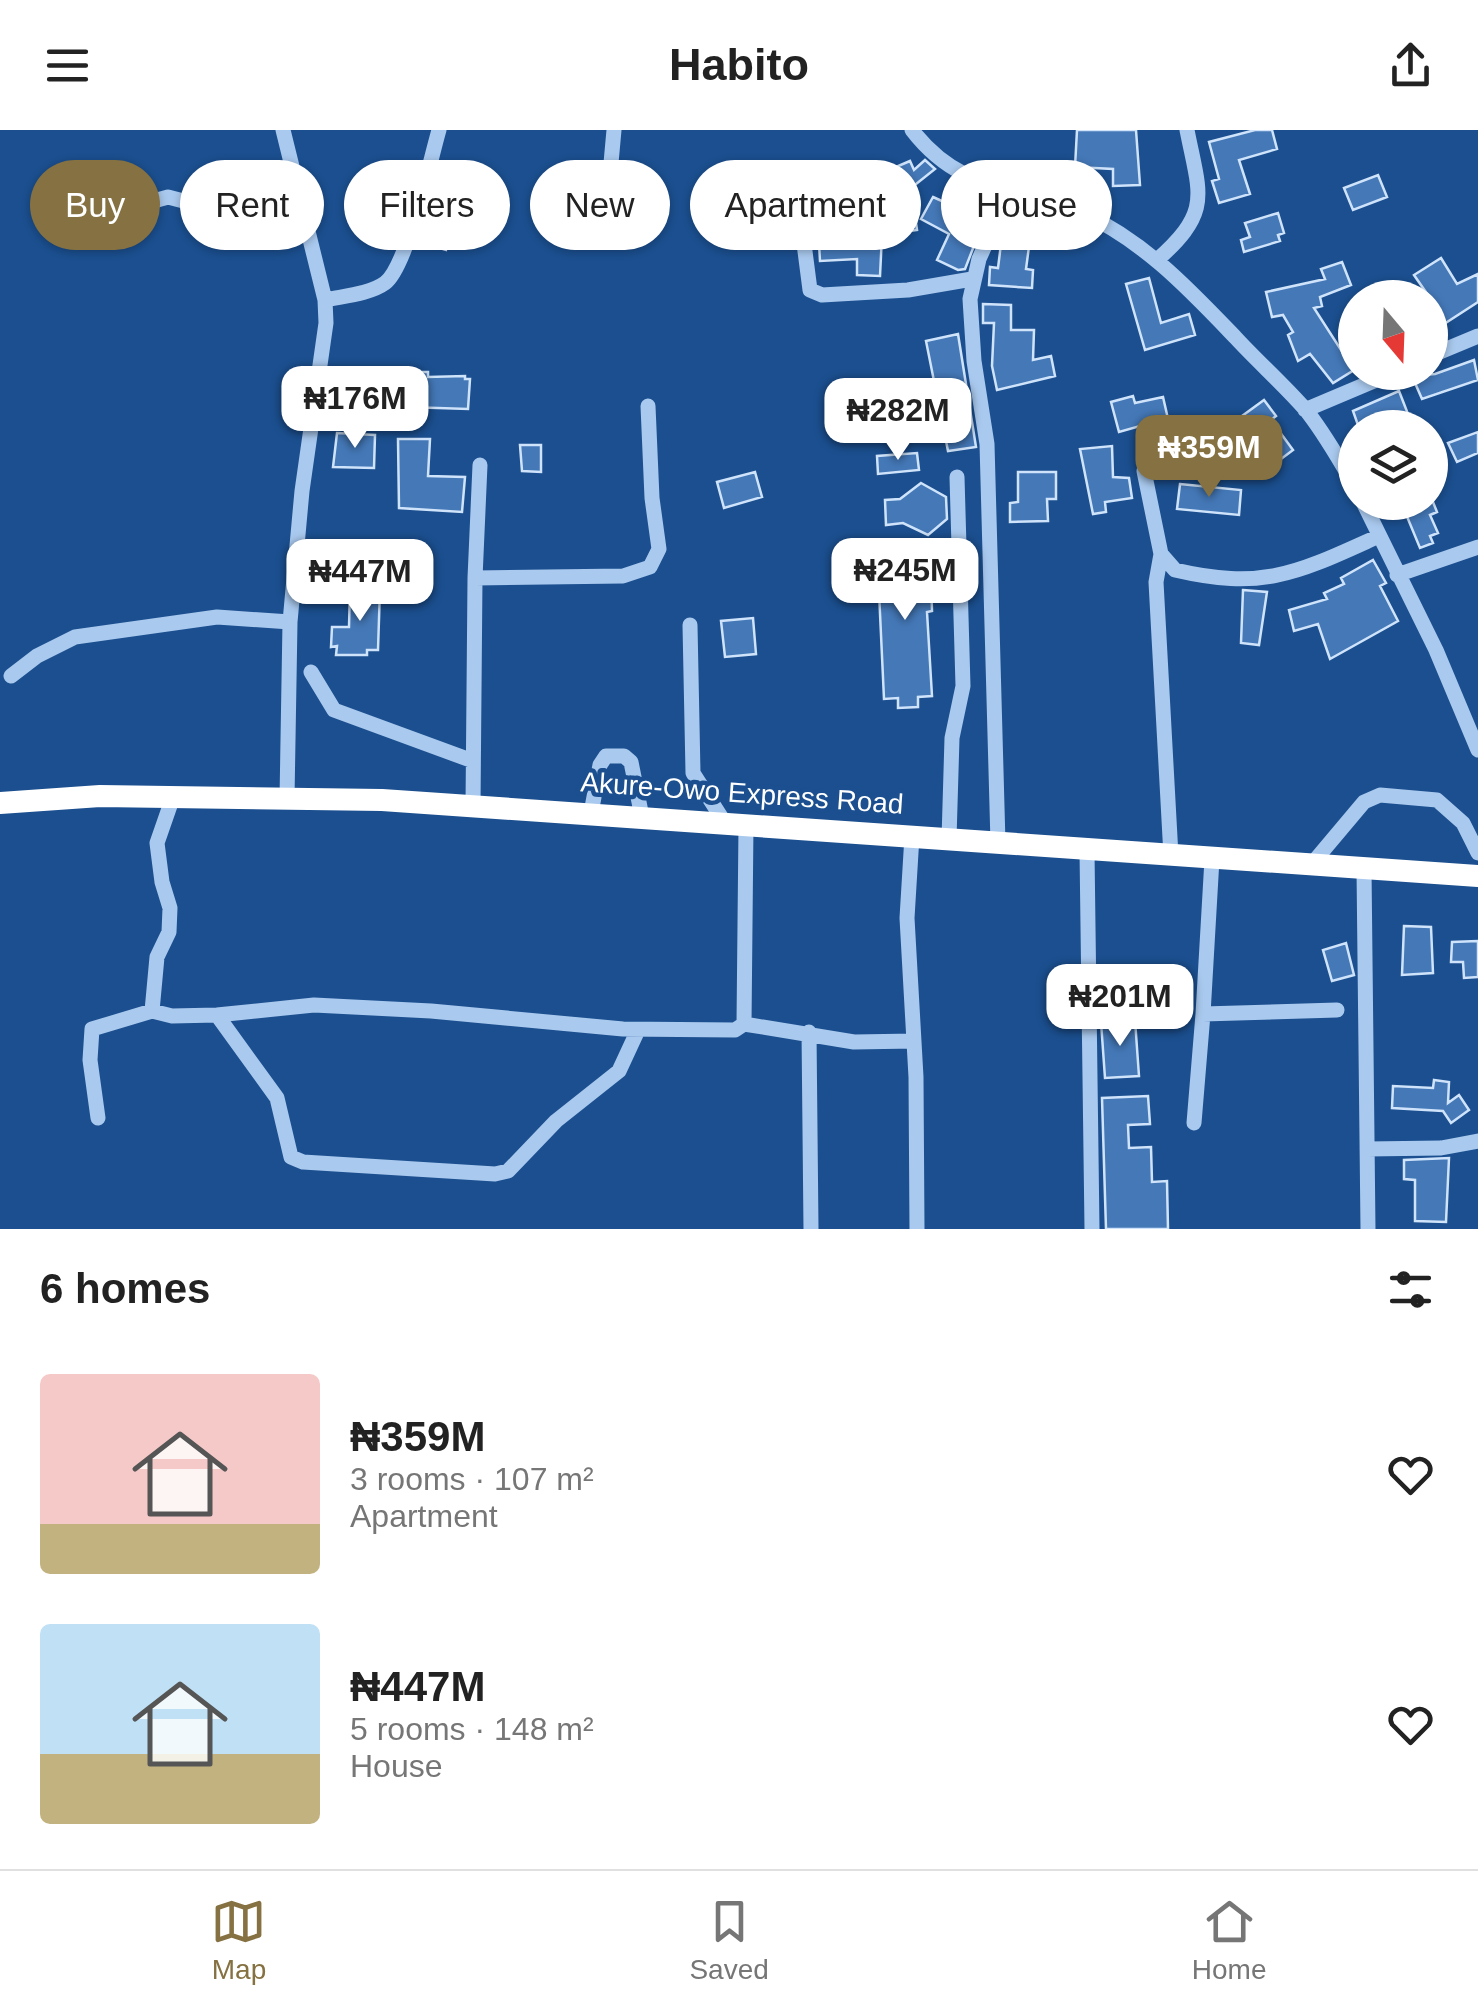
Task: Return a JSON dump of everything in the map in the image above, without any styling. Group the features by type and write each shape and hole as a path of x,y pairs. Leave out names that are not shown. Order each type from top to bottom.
{"highway":[{"name":"Akure-Owo Express Road","path":"0,803 100,796 473,806 1478,876"}],"street":[{"path":"283,130 291,160"},
{"path":"325,300 380,287 392,278 402,257 439,130"},
{"path":"611,160 614,130"},
{"path":"912,130 942,160"},
{"path":"1157,260 1194,220 1199,194 1188,130"},
{"path":"1112,232 1157,260 1305,410 1338,460"},
{"path":"288,799 290,622 302,492 326,323 313,250"},
{"path":"803,250 810,290 822,295 890,292 972,279"},
{"path":"984,250 972,279 974,361 987,444 998,843"},
{"path":"1448,348 1478,336"},
{"path":"1305,410 1352,390"},
{"path":"474,578 623,576 650,567 659,549 652,498 648,406"},
{"path":"473,806 474,578 480,464"},
{"path":"1144,471 1161,554 1168,565 1186,572 1268,579 1301,570 1379,536"},
{"path":"949,839 952,738 963,686 957,477"},
{"path":"1371,520 1436,650 1478,750"},
{"path":"1397,575 1478,547"},
{"path":"1161,554 1156,582 1171,856"},
{"path":"11,676 36,656 74,637 217,617 290,622"},
{"path":"690,626 693,773 735,824 744,1024"},
{"path":"311,672 334,710 473,761"},
{"path":"592,813 600,765 606,756 624,756 631,762 642,817"},
{"path":"1311,865 1364,802 1380,795 1437,800 1462,823 1478,853"},
{"path":"152,1011 157,958 170,932 170,908 157,843 174,797"},
{"path":"912,836 907,918 914,1041 917,1229"},
{"path":"1087,851 1092,1229"},
{"path":"1194,1123 1212,859"},
{"path":"1364,868 1368,1229"},
{"path":"98,1118 90,1060 92,1030 152,1011 172,1016 314,1006 431,1010 638,1030 735,1030 744,1024 854,1042 914,1041"},
{"path":"1203,1014 1337,1010"},
{"path":"217,1015 277,1098 291,1157 302,1162 495,1174 508,1171 556,1122 619,1072 638,1030"},
{"path":"809,1032 811,1229"},
{"path":"1367,1149 1441,1148 1478,1141"}],"building":[{"path":"1077,130 1136,130 1140,185 1113,186 1112,160 1075,160"},
{"path":"1255,130 1272,130 1277,149 1239,160 1250,194 1219,203 1212,181 1219,179 1209,142"},
{"path":"925,160 935,169 921,180 921,164"},
{"path":"1378,175 1387,197 1353,210 1344,188"},
{"path":"933,197 941,201 941,230 921,219"},
{"path":"1278,213 1284,233 1278,235 1280,241 1244,252 1241,240 1250,237 1245,223"},
{"path":"819,250 881,250 880,276 857,275 857,259 820,261"},
{"path":"942,250 972,250 965,269 958,270 937,260"},
{"path":"1000,250 1029,250 1026,269 1033,270 1032,288 989,285 990,267 998,268"},
{"path":"1441,258 1457,284 1478,274 1478,302 1448,321 1448,280 1417,280 1414,275"},
{"path":"1342,262 1349,280 1338,280 1338,290 1320,297 1322,306 1314,308 1338,345 1338,380 1333,383 1310,354 1298,361 1288,335 1293,332 1283,315 1272,317 1266,292 1325,279 1321,269"},
{"path":"1149,278 1161,323 1189,314 1195,335 1145,350 1126,284"},
{"path":"983,304 1011,305 1011,330 1034,330 1033,360 1051,356 1055,376 997,390 992,366 994,323 983,323"},
{"path":"958,334 976,447 948,451 926,341"},
{"path":"1474,360 1478,380 1422,399 1418,390 1448,390 1448,369"},
{"path":"407,372 470,379 468,409 407,407"},
{"path":"1399,391 1406,410 1355,410"},
{"path":"1133,396 1135,403 1163,397 1174,445 1209,440 1264,400 1276,416 1271,420 1293,450 1265,471 1243,441 1218,459 1164,466 1161,442 1151,444 1147,424 1119,432 1111,402"},
{"path":"1478,432 1478,453 1457,462 1448,443"},
{"path":"337,433 375,435 374,468 333,467"},
{"path":"398,439 430,439 428,476 465,477 462,512 399,508"},
{"path":"520,445 541,445 541,472 522,471"},
{"path":"1112,446 1113,477 1129,478 1132,498 1105,502 1106,512 1093,514 1080,449"},
{"path":"917,453 919,470 878,474 877,456"},
{"path":"755,472 762,497 724,508 717,482"},
{"path":"1018,472 1056,472 1056,499 1047,499 1048,521 1010,522 1010,503 1018,502"},
{"path":"921,483 946,497 947,519 928,535 903,523 886,525 885,500 900,499"},
{"path":"1180,484 1241,490 1239,515 1177,509"},
{"path":"1408,520 1432,520 1438,533 1430,536 1433,543 1420,548"},
{"path":"930,547 932,611 927,612 932,696 918,697 918,707 898,708 898,698 884,699 877,549"},
{"path":"1373,560 1386,583 1380,586 1398,621 1330,659 1318,624 1294,631 1289,610 1327,599 1324,593 1344,584 1341,578"},
{"path":"350,588 380,588 378,650 367,650 367,655 336,655 337,646 331,647 332,627 349,627"},
{"path":"1243,590 1267,592 1259,645 1241,643"},
{"path":"753,618 756,654 725,657 721,621"},
{"path":"1404,926 1431,927 1433,973 1402,975"},
{"path":"1478,941 1478,977 1464,978 1463,962 1451,962 1452,942"},
{"path":"1346,943 1354,975 1332,981 1323,950"},
{"path":"1135,1020 1139,1076 1105,1078 1101,1022"},
{"path":"1434,1080 1449,1082 1448,1103 1459,1095 1469,1110 1451,1123 1443,1111 1392,1108 1393,1086 1433,1088"},
{"path":"1148,1096 1150,1124 1128,1125 1129,1148 1151,1147 1152,1182 1167,1181 1168,1229 1106,1229 1102,1098"},
{"path":"1449,1158 1446,1222 1415,1221 1415,1180 1404,1179 1404,1160"}]}
